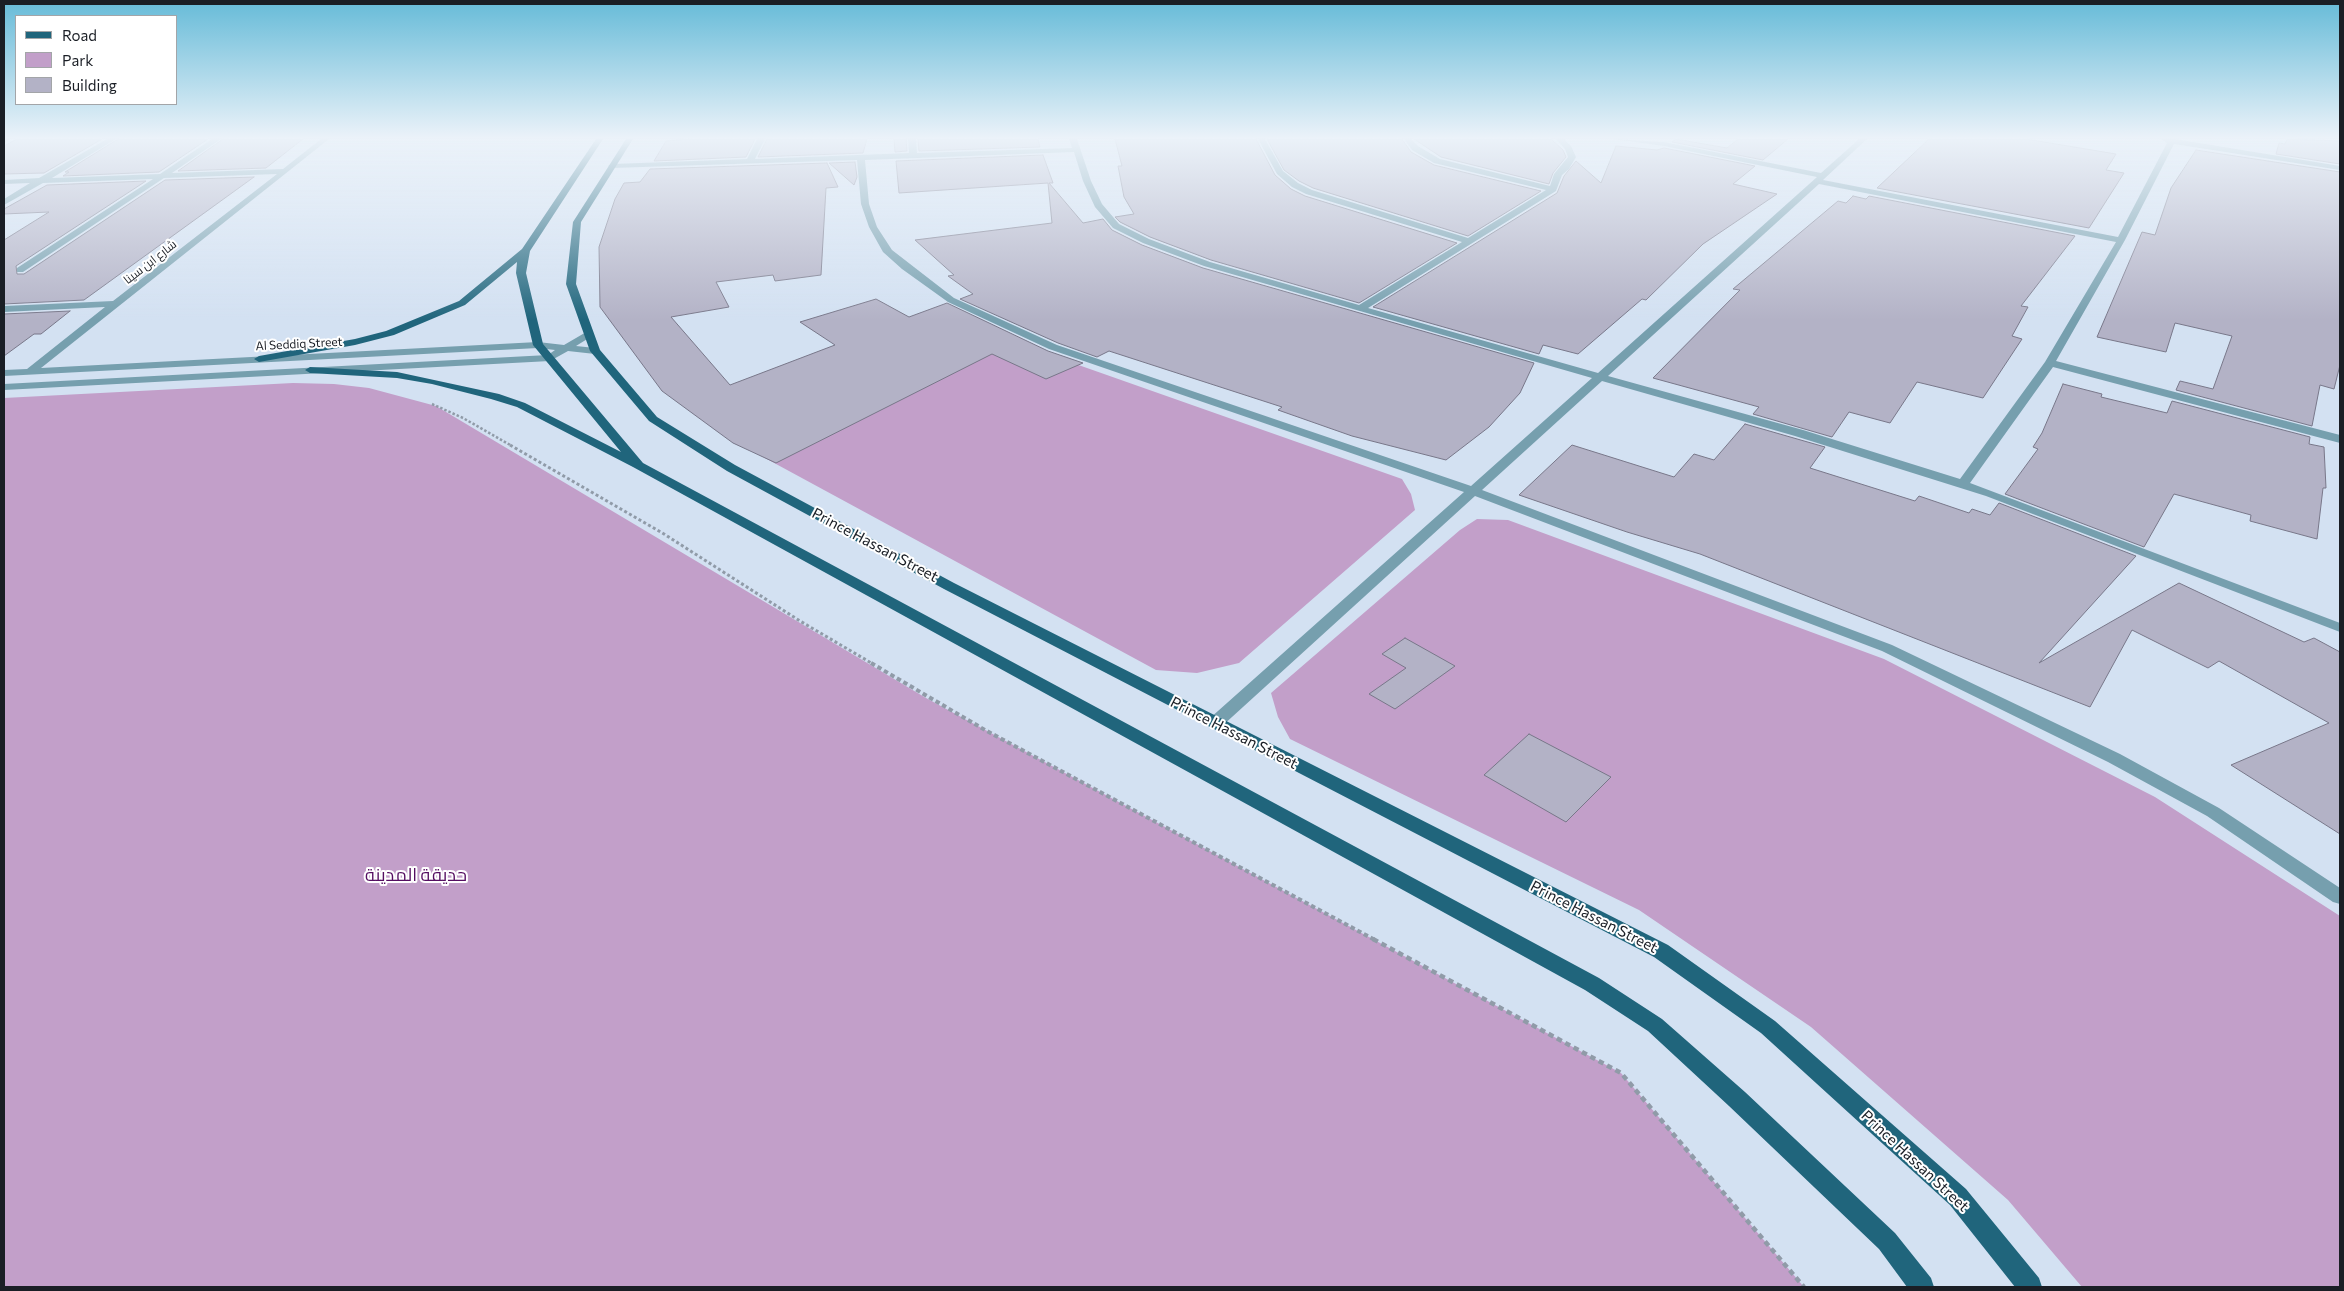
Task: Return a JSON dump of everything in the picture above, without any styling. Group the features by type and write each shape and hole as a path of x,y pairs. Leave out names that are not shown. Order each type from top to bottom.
{"main road":[{"path":"561,199 522,259 521,273 538,345 639,466"},
{"name":"Prince Hassan Street","path":"591,199 577,222 571,284 595,351 653,419 731,468 949,586 1661,951 1768,1027 1958,1197 2030,1287"},
{"path":"260,360 355,342 390,333 435,316 462,303 526,252"},
{"path":"310,370 397,375 495,396 521,405 639,466 1592,984 1655,1025 1737,1098 1887,1241 1922,1287"}],"street":[{"path":"20,270 128,199"},
{"name":"شارع ابن سينا","path":"8,386 30,371 250,199"},
{"path":"865,199 873,227 888,252 905,267 951,300 1053,347 1473,491 1887,648 2122,762 2213,812 2340,896"},
{"path":"1096,199 1098,205 1116,226 1146,241 1207,264 1799,433 1963,484 2340,628"},
{"path":"1332,199 1469,242"},
{"path":"1360,309 1537,199"},
{"path":"1215,723 1798,199"},
{"path":"1920,199 2121,240"},
{"path":"1963,484 2050,363 2121,240 2140,199"},
{"path":"4,309 116,304"},
{"path":"550,358 588,334"},
{"name":"Al Seddiq Street","path":"4,373 538,345 595,351"},
{"name":"Al Seddiq Street","path":"8,386 550,358"},
{"path":"2050,363 2340,439"}],"path":[{"path":"429,403 463,418 664,534 800,621 985,730 1621,1073 1804,1287"}],"green space":[{"path":"982,331 1402,479 1411,494 1415,510 1239,663 1197,673 1156,670 741,445"},
{"name":"حديقة المدينة","path":"293,383 334,384 369,388 436,406 926,698 1621,1073 1804,1287 4,1287 4,398"},
{"path":"1477,519 1508,520 1884,659 2155,797 2340,916 2340,1287 2082,1287 2008,1200 1811,1027 1639,910 1290,739 1278,717 1271,693 1460,530"}],"building":[{"path":"21,199 118,199 16,266 17,274 24,274 136,199 223,199 84,300 4,304 4,240 49,212 4,214 4,209"},
{"path":"615,199 825,199 821,275 775,281 773,275 716,282 729,307 671,317 730,385 835,345 800,322 876,299 909,317 947,303 1048,351 1083,363 1046,379 992,354 776,463 733,443 662,391 600,307 599,247"},
{"path":"1050,199 1063,199 1083,223 1103,219 1112,230 1142,245 1203,268 1534,363 1520,393 1489,427 1446,460 1352,436 1278,410 1282,407 1109,351 1097,357 1058,343 960,299 973,294 948,276 954,275 915,240 1052,223"},
{"path":"1125,199 1315,199 1457,243 1359,303 1211,260 1150,237 1120,222 1115,217 1134,214"},
{"path":"1349,199 1528,199 1468,236"},
{"path":"1547,199 1769,199 1703,244 1646,300 1642,299 1578,354 1543,345 1539,354 1373,307"},
{"path":"1850,199 1886,199 2075,236 2021,306 2028,307 2012,336 2022,339 1983,398 1917,382 1890,423 1849,412 1832,437 1753,414 1759,407 1653,378 1740,290 1733,289 1838,201 1846,203"},
{"path":"1937,199 2107,199 2089,228"},
{"path":"2167,199 2340,199 2340,365 2334,389 2320,385 2312,426 2176,390 2180,381 2213,389 2232,336 2175,323 2166,352 2097,337 2142,232 2155,235"},
{"path":"70,311 41,334 34,334 4,356 4,314"},
{"path":"2063,384 2102,394 2101,397 2167,413 2172,401 2310,437 2309,444 2324,447 2326,488 2323,488 2317,539 2250,521 2251,515 2174,494 2144,547 2005,494 2038,449 2033,447 2042,433"},
{"path":"1745,424 1825,447 1810,468 1915,501 1919,496 1969,513 1972,509 1990,515 1999,503 2136,556 2039,663 2179,583 2304,642 2314,638 2340,652 2340,834 2231,765 2329,723 2219,661 2208,668 2132,630 2090,707 1700,554 1627,532 1519,495 1572,445 1674,477 1694,454 1714,460"},
{"path":"1405,638 1455,666 1395,709 1369,694 1406,668 1382,654"},
{"path":"1529,734 1611,777 1566,822 1484,775"}]}
